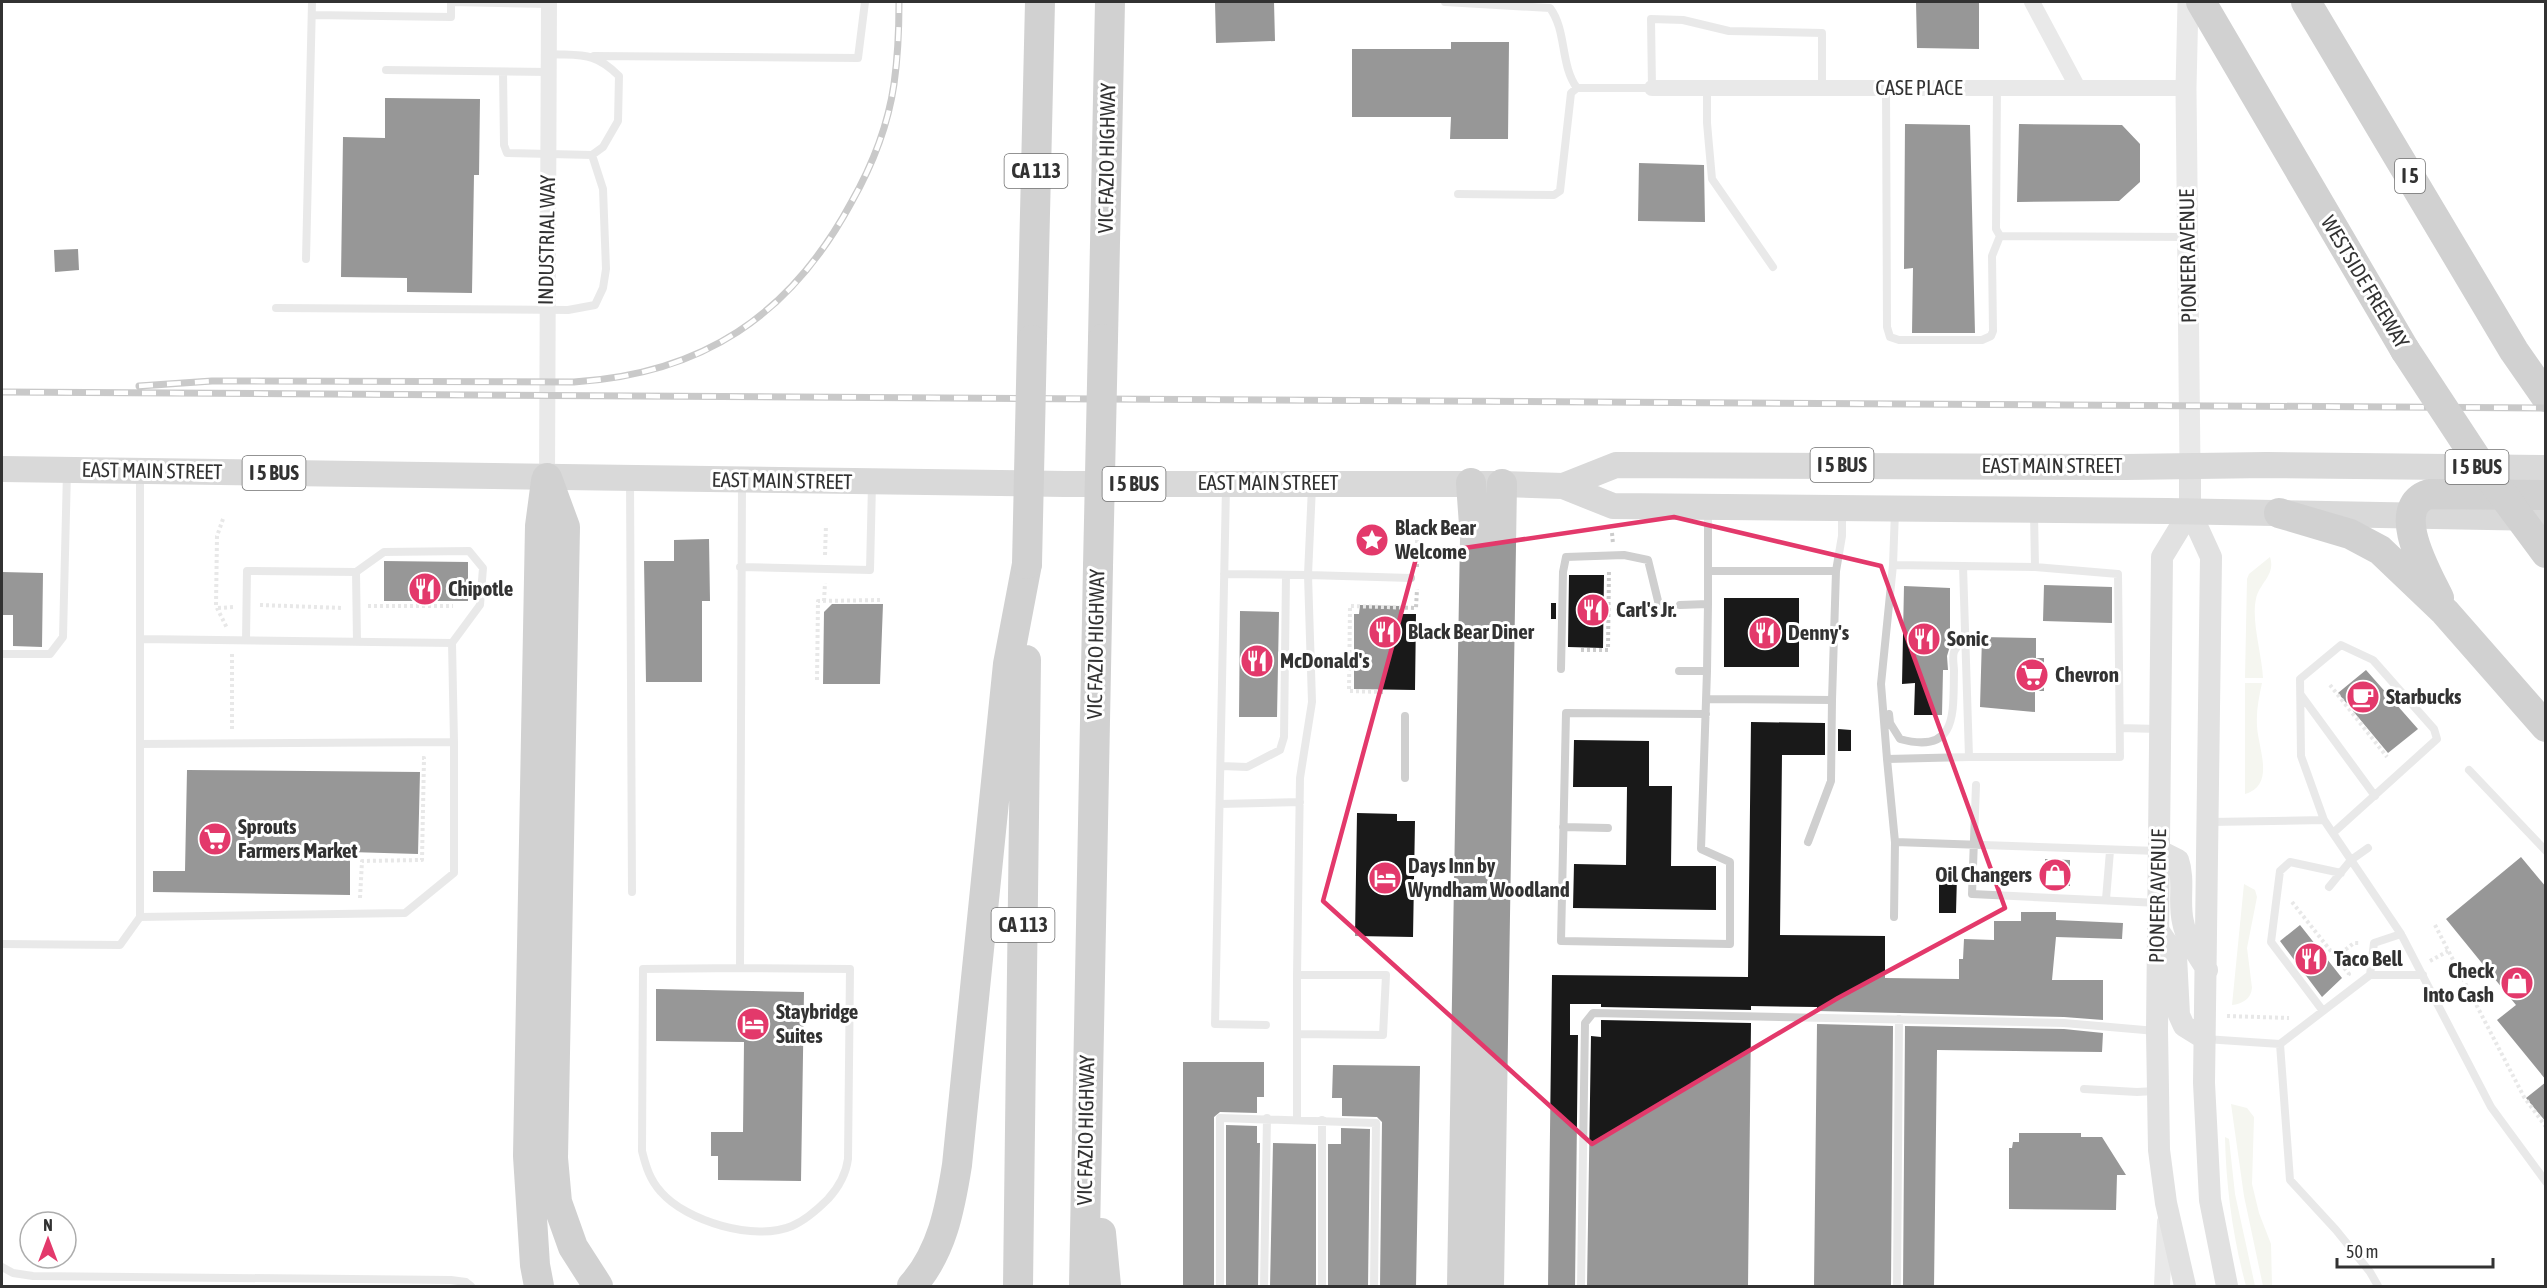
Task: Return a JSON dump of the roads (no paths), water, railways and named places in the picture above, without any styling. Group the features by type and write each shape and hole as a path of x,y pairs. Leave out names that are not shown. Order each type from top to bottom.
{"highway":[{"name":"CA 113","path":"1018,1287 1027,564 1040,2"},
{"name":"VIC FAZIO HIGHWAY","path":"1084,1287 1110,2"},
{"name":"WESTSIDE FREEWAY","path":"2201,2 2405,350 2480,464 2546,553"},
{"name":"I 5","path":"2306,2 2514,351 2546,397"},
{"path":"539,1287 535,1265 528,1156 540,526 547,478"},
{"path":"547,478 565,527 553,1158 557,1202 573,1247 598,1287"},
{"path":"1462,1287 1475,539 1471,483"},
{"path":"1489,1287 1502,484"},
{"path":"2445,612 2414,539 2410,516 2415,502 2421,496 2430,494 2546,495"},
{"path":"2279,513 2366,540 2380,550 2445,612 2546,727"},
{"path":"912,1287 924,1273 938,1246 949,1212 955,1176 1008,664 1027,564"},
{"path":"1086,1100 1106,1287"}],"main road":[{"name":"EAST MAIN STREET","path":"1563,486 1616,465 2546,468"},
{"path":"1708,506 1732,481 1785,481 1835,465"},
{"name":"PIONEER AVENUE","path":"2190,466 2190,511 2211,557 2205,1039 2206,1144 2210,1200 2227,1287"},
{"name":"EAST MAIN STREET","path":"2,469 872,482 1471,483 1563,486 1613,506 2190,511 2546,518"},
{"name":"PIONEER AVENUE","path":"2185,1287 2166,1203 2159,1150 2157,1031 2162,557 2190,511"},
{"path":"2160,851 2178,860 2181,870 2183,922 2191,944 2207,970"},
{"path":"2158,930 2176,956 2180,1015 2184,1026 2205,1039"}],"street":[{"path":"2032,2 2078,88"},
{"name":"PIONEER AVENUE","path":"2188,2 2186,88 2190,466"},
{"name":"INDUSTRIAL WAY","path":"547,478 549,3"},
{"name":"CASE PLACE","path":"1652,88 2186,88"},
{"path":"2162,1287 2166,1203"}],"lane":[{"path":"306,259 312,2"},
{"path":"312,15 451,17 451,2 549,3"},
{"path":"549,54 858,58 865,2"},
{"path":"1445,3 1550,8 1557,17 1570,78 1577,88"},
{"path":"1458,194 1554,195 1560,191 1571,93 1577,88 1652,88 1651,20 1683,20 1729,31 1822,33 1822,88"},
{"path":"503,72 504,145 507,153 592,155 603,147 618,120 619,76 605,62 587,56"},
{"path":"386,70 548,72"},
{"path":"1707,88 1707,123 1712,179 1773,267"},
{"path":"1886,88 1887,327 1890,337 1899,340 1982,340 1991,336 1993,331 1992,256 2000,236"},
{"path":"1997,88 1996,230 2000,236"},
{"path":"276,308 567,310 595,305 603,288 606,269 603,189 592,155"},
{"path":"2000,236 2188,237"},
{"path":"2,654 50,654 63,637 67,470"},
{"path":"2,944 120,945 140,918 140,471"},
{"path":"630,479 632,892"},
{"path":"740,968 742,480"},
{"path":"740,567 870,570 872,482"},
{"path":"1297,1119 1300,778 1312,702 1308,575 1312,483"},
{"path":"1226,484 1215,1024 1266,1025"},
{"path":"1706,714 1566,713 1561,941 1730,944 1730,862 1701,849 1707,699 1708,506"},
{"path":"1808,842 1831,781 1836,571 1842,536 1842,507"},
{"path":"1894,917 1895,842 1881,684 1893,565 1895,508"},
{"path":"2034,510 2035,567"},
{"path":"140,918 405,913 454,873 452,643 480,605 483,568 469,551 384,552 356,572 247,571 246,640"},
{"path":"1561,669 1566,557 1624,555 1648,560 1659,605"},
{"path":"1887,759 2120,758 2118,574 2035,567 1893,565"},
{"path":"1963,566 1969,757"},
{"path":"1708,571 1836,571"},
{"path":"356,572 357,642"},
{"path":"1224,574 1414,576"},
{"path":"1221,766 1247,767 1280,750 1284,737 1286,575"},
{"path":"1680,605 1708,604"},
{"path":"1885,651 1890,723 1900,739 1914,743 1931,743 1942,738 1953,720 1954,652 1965,637"},
{"path":"140,639 452,643"},
{"path":"2333,834 2431,747 2437,739 2434,729 2373,660 2340,645 2300,679 2301,756 2324,820 2333,834 2401,934 2491,1107 2546,1182"},
{"path":"1678,671 1707,671"},
{"path":"2300,695 2375,796"},
{"path":"1707,699 1832,700"},
{"path":"1405,716 1405,778"},
{"path":"2120,728 2161,729"},
{"path":"140,744 454,742"},
{"path":"2469,770 2546,851"},
{"path":"1976,785 1972,894 2159,903"},
{"path":"1220,804 1300,802"},
{"path":"2208,822 2324,820"},
{"path":"1563,827 1608,828"},
{"path":"1895,842 2160,851"},
{"path":"2329,887 2351,860 2368,848"},
{"path":"2106,899 2110,851"},
{"path":"2323,1011 2271,942 2280,871 2290,862 2340,873"},
{"path":"2370,975 2374,943 2401,934"},
{"path":"740,968 850,969 846,1172 833,1192 815,1212 791,1227 756,1232 695,1218 676,1206 661,1192 646,1170 642,1151 644,969 740,968"},
{"path":"1297,975 1386,975 1383,1035 1297,1034"},
{"path":"2205,1039 2280,1044 2370,975 2423,975"},
{"path":"1581,1287 1586,1023 1593,1013 2064,1023 2157,1031"},
{"path":"1897,1287 1899,1019"},
{"path":"2280,1044 2290,1180 2336,1230 2370,1272 2378,1287"},
{"path":"2084,1089 2157,1091"},
{"path":"1220,1287 1220,1118 1376,1123 1374,1287"},
{"path":"1264,1287 1267,1118"},
{"path":"1322,1120 1322,1287"},
{"path":"2,1267 13,1273 33,1276 451,1280 466,1282 471,1287"}],"railway":[{"path":"139,386 212,381 574,382 620,377 663,367 702,352 738,332 770,307 800,278 827,243 851,203 866,175 888,115 894,84 899,2"},
{"path":"2,392 2546,408"}],"place":[{"name":"Black Bear Welcome","path":"1372,540"},
{"name":"Chipotle","path":"425,589"},
{"name":"Carl's Jr.","path":"1593,610"},
{"name":"Black Bear Diner","path":"1385,632"},
{"name":"Denny's","path":"1765,633"},
{"name":"Sonic","path":"1924,639"},
{"name":"McDonald's","path":"1257,661"},
{"name":"Chevron","path":"2032,675"},
{"name":"Starbucks","path":"2363,697"},
{"name":"Sprouts Farmers Market","path":"215,839"},
{"name":"Oil Changers","path":"2055,875"},
{"name":"Days Inn by Wyndham Woodland","path":"1385,878"},
{"name":"Taco Bell","path":"2311,959"},
{"name":"Check Into Cash","path":"2517,983"},
{"name":"Staybridge Suites","path":"753,1024"}]}
